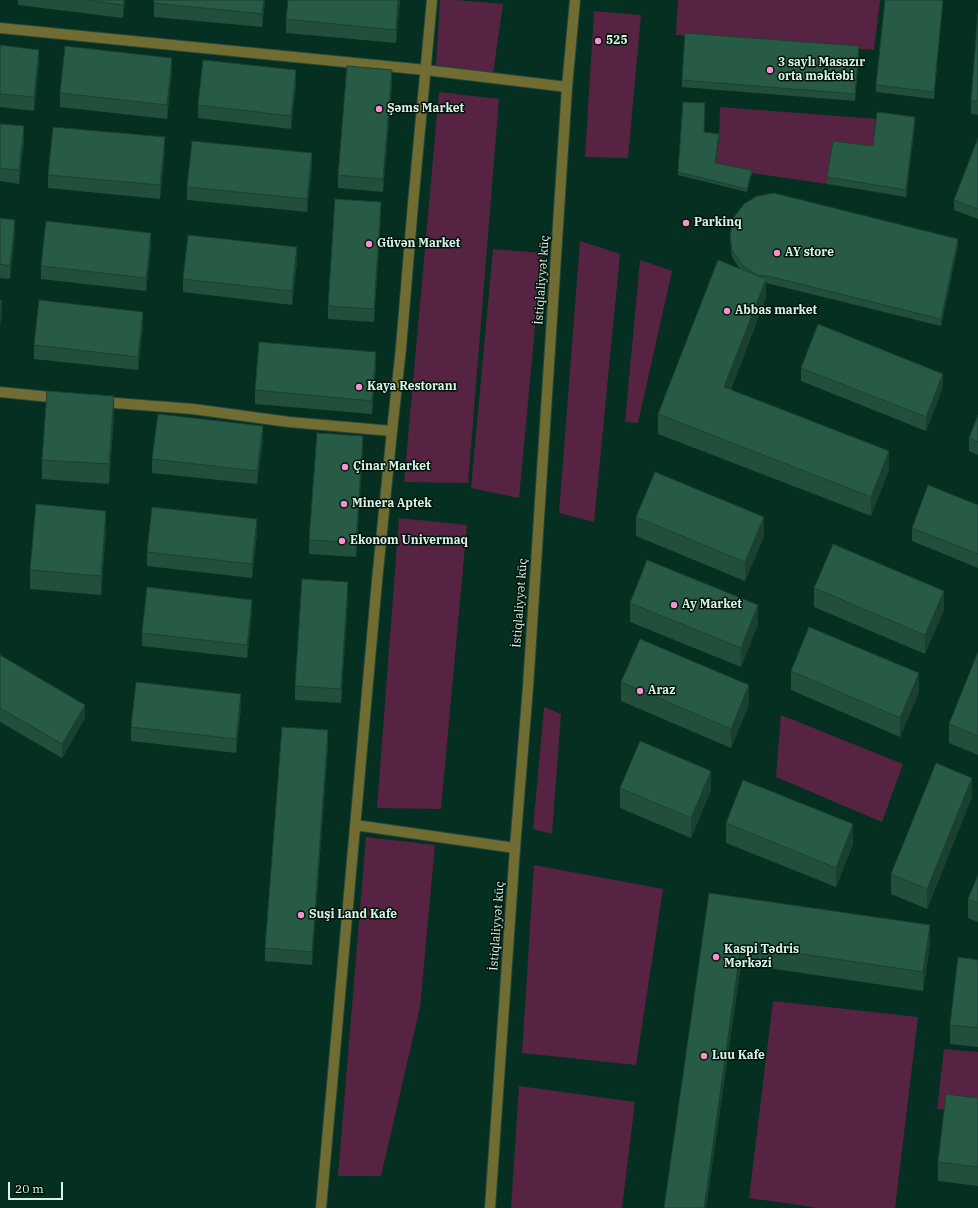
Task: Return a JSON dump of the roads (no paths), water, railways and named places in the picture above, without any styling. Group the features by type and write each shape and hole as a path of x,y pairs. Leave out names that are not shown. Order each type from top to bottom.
{"street":[{"path":"321,1208 432,0"},
{"name":"İstiqlaliyyət küç","path":"490,1208 515,848 528,687 574,0"},
{"path":"0,28 426,70 567,87"},
{"path":"0,392 72,399"},
{"path":"95,401 193,409 289,422 392,431"},
{"path":"355,825 515,848"}],"place":[{"name":"525","path":"598,41"},
{"name":"3 saylı Masazır orta məktəbi","path":"770,70"},
{"name":"Şəms Market","path":"379,109"},
{"name":"Parkinq","path":"686,223"},
{"name":"Güvən Market","path":"369,244"},
{"name":"AY store","path":"777,253"},
{"name":"Abbas market","path":"727,311"},
{"name":"Kaya Restoranı","path":"359,387"},
{"name":"Çinar Market","path":"345,467"},
{"name":"Minera Aptek","path":"344,504"},
{"name":"Ekonom Univermaq","path":"342,541"},
{"name":"Ay Market","path":"674,605"},
{"name":"Araz","path":"640,691"},
{"name":"Suşi Land Kafe","path":"301,915"},
{"name":"Kaspi Tədris Mərkəzi","path":"716,957"},
{"name":"Luu Kafe","path":"704,1056"}]}
